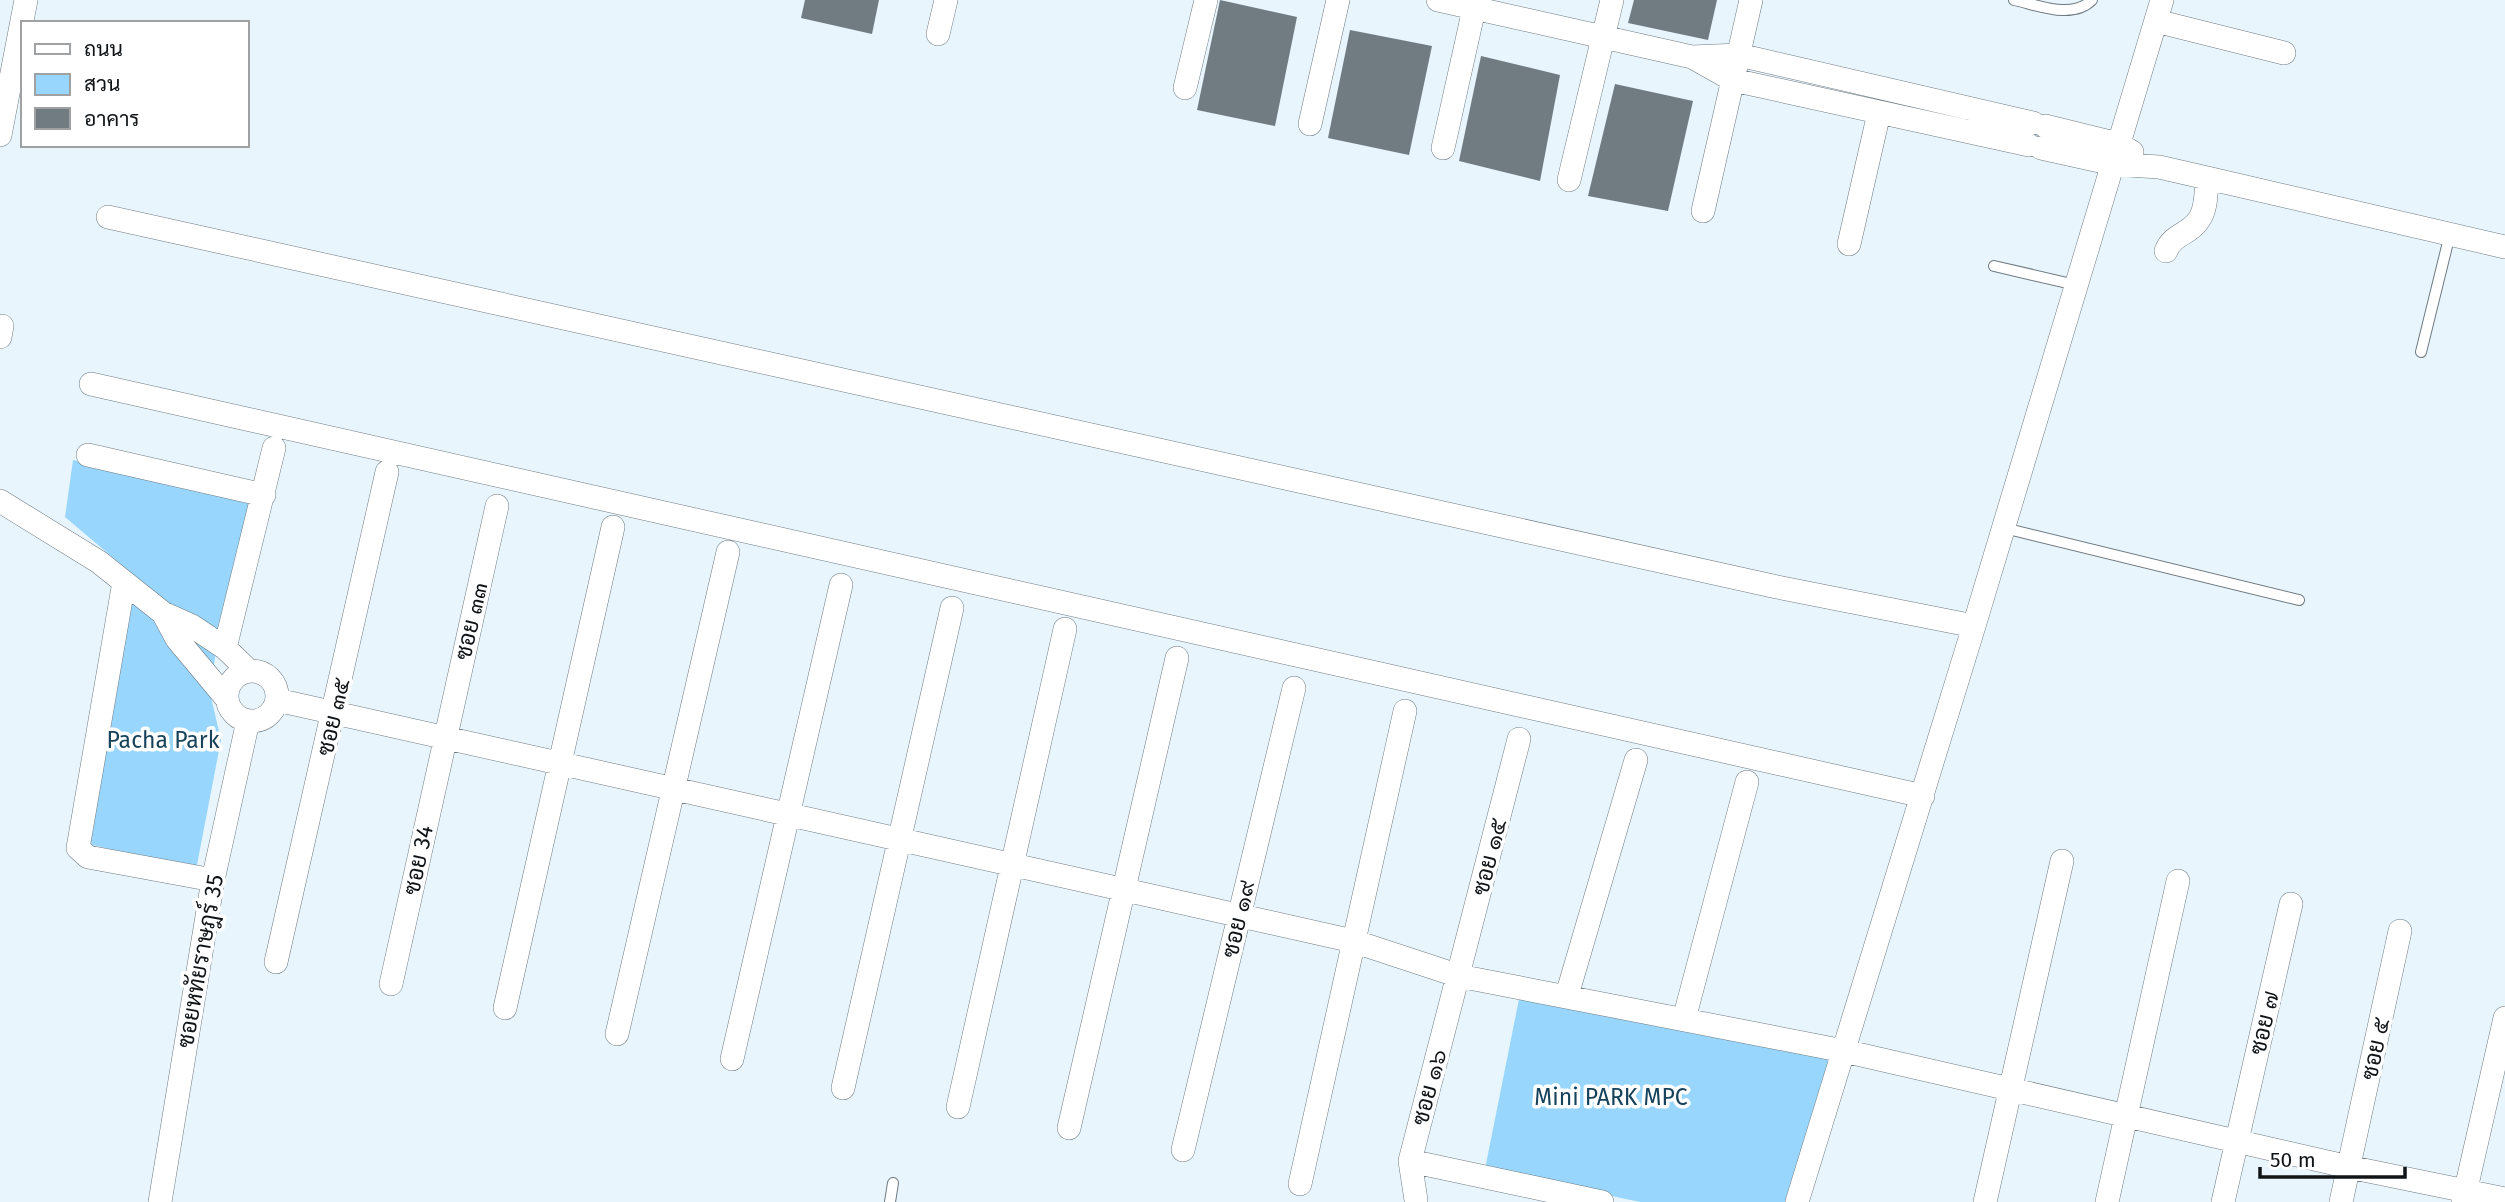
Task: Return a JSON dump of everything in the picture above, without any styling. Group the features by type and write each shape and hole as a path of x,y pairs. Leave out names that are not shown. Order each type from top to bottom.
{"street":[{"path":"0,135 10,30 26,0"},
{"path":"938,34 946,0"},
{"path":"1185,88 1206,0"},
{"path":"1310,124 1338,0"},
{"path":"1438,0 1475,4 1692,57 1739,55 2159,167 2505,247"},
{"path":"1569,180 1612,0"},
{"path":"1703,211 1751,0"},
{"path":"1443,148 1475,4"},
{"path":"1797,1202 1975,626 2159,10 2284,53"},
{"path":"1692,57 1733,80 1879,113 2037,136"},
{"path":"1849,244 1879,113"},
{"path":"2166,251 2175,237 2192,228 2200,220 2207,177"},
{"path":"108,217 1777,587 1975,626"},
{"path":"91,384 1923,796"},
{"path":"225,648 274,449"},
{"path":"88,455 264,495"},
{"name":"ซอย ๓๕","path":"276,962 335,713 387,472"},
{"path":"0,501 57,535 163,612 192,626 225,648 249,671"},
{"name":"ซอย ๓๓","path":"445,736 497,506"},
{"path":"505,1008 613,527"},
{"path":"617,1034 728,552"},
{"path":"124,582 78,848 88,857 214,880"},
{"path":"732,1059 841,585"},
{"path":"843,1088 952,608"},
{"path":"163,612 177,639 228,699 234,713 248,720 263,719 277,700 275,685 271,678 257,671 249,671 230,684 228,699"},
{"path":"958,1107 1065,629"},
{"path":"1069,1128 1177,658"},
{"name":"ซอย ๑๙","path":"1183,1150 1294,688"},
{"path":"277,700 1353,941 1459,976 1844,1051 2349,1167 2465,1197 2505,1199"},
{"path":"1300,1184 1405,711"},
{"name":"ซอยหทัยราษฎร์ 35","path":"160,1202 214,880 248,720"},
{"name":"ซอย 34","path":"391,984 445,736"},
{"name":"ซอย ๑๕","path":"1459,976 1519,739"},
{"path":"1567,995 1636,760"},
{"path":"1684,1019 1747,782"},
{"path":"1984,1202 2062,860"},
{"path":"2107,1202 2178,881"},
{"name":"ซอย ๗","path":"2223,1202 2291,904"},
{"name":"ซอย ๕","path":"2341,1202 2400,931"},
{"name":"ซอย ๑๖","path":"1416,1200 1410,1161 1459,976"},
{"path":"2465,1197 2505,1018"},
{"path":"1410,1161 1602,1202"}],"lane":[{"path":"2014,0 2061,10 2079,10 2092,0"},
{"path":"2421,352 2450,234"},
{"path":"1994,266 2076,285"},
{"path":"2004,528 2299,600"},
{"path":"890,1202 893,1183"}],"green space":[{"name":"Pacha Park","path":"73,460 251,500 220,622 210,693 221,740 196,870 89,844 130,572 65,517"},
{"name":"Mini PARK MPC","path":"1523,979 1838,1051 1796,1202 1640,1202 1485,1169"}],"building":[{"path":"805,0 879,0 872,34 801,18"},
{"path":"1220,0 1297,17 1275,126 1197,110"},
{"path":"1634,0 1717,0 1708,40 1628,23"},
{"path":"1350,30 1432,46 1409,155 1328,138"},
{"path":"1481,56 1560,75 1540,181 1459,161"},
{"path":"1615,84 1693,101 1668,211 1588,196"}]}
